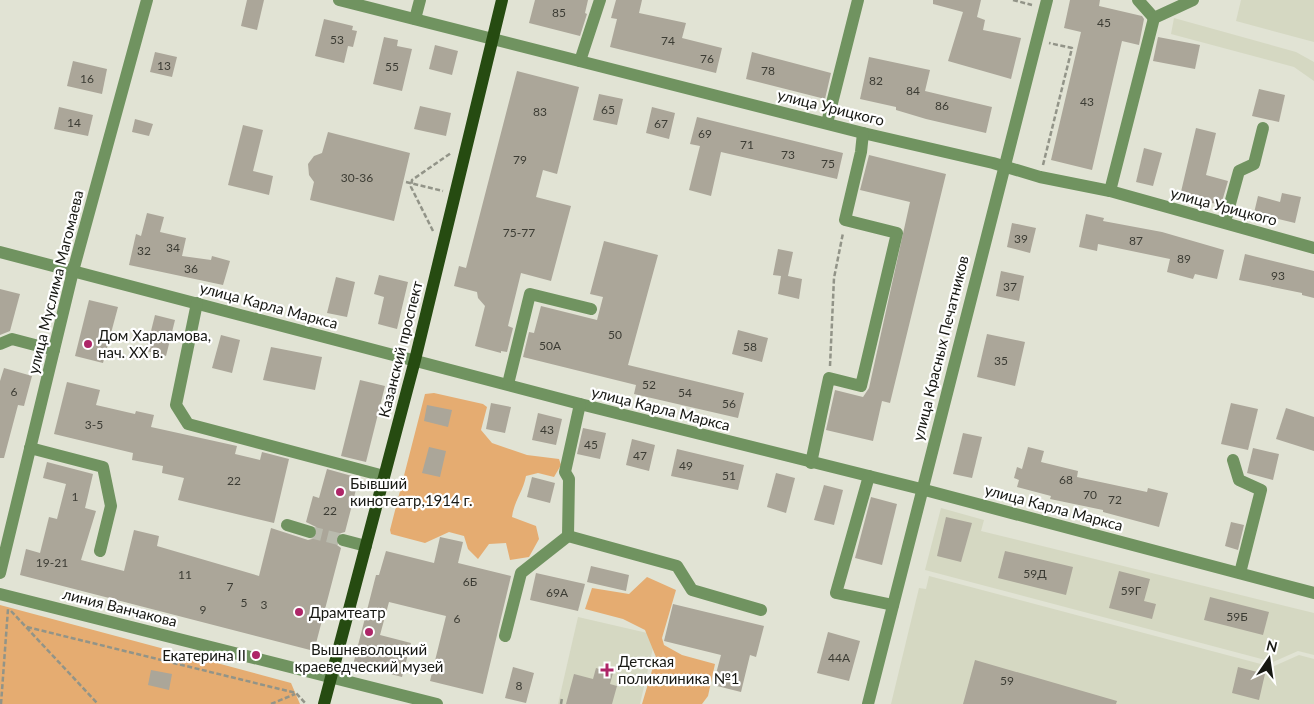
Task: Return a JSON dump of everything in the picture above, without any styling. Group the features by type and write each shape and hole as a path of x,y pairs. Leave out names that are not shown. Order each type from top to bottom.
{"main road":[{"name":"Казанский проспект","path":"324,704 415,360 502,0"}],"street":[{"name":"улица Муслима Магомаева","path":"0,573 73,271 147,0"},
{"name":"улица Урицкого","path":"339,0 1040,177 1110,191 1314,248"},
{"path":"415,20 420,0"},
{"path":"580,61 600,0"},
{"path":"827,123 858,0"},
{"name":"улица Красных Печатников","path":"868,704 921,489 1048,0"},
{"path":"1138,0 1154,18"},
{"path":"1154,18 1193,0"},
{"path":"1110,191 1154,18"},
{"path":"1225,222 1239,171 1254,164 1263,128"},
{"path":"811,463 829,378 862,386 897,233 845,220 861,152 863,133"},
{"name":"улица Карла Маркса","path":"0,252 580,404 921,489 1314,593"},
{"path":"508,384 530,294 591,309"},
{"path":"197,303 176,405 188,424 384,476"},
{"path":"0,344 12,339 54,350"},
{"path":"568,536 569,478 565,472 580,404"},
{"path":"30,448 103,468 111,506 100,551"},
{"path":"1233,460 1240,480 1261,490 1240,573"},
{"path":"869,476 836,593 893,605"},
{"path":"287,525 310,532"},
{"path":"568,536 677,566 692,590 761,610"},
{"path":"505,636 522,573 568,536"},
{"path":"343,540 366,546"},
{"name":"линия Ванчакова","path":"2,598 233,652 437,704"}],"path":[{"path":"1013,0 1032,5"},
{"path":"1038,40 1072,48 1040,177"},
{"path":"433,232 411,187 412,180 457,149"},
{"path":"406,182 445,191"},
{"path":"829,378 834,278 845,220"},
{"path":"2,598 8,607 98,704"},
{"path":"0,704 8,607"},
{"path":"27,627 296,693 306,704"},
{"path":"271,704 296,693"},
{"path":"561,704 562,698"}],"shaded area":[{"path":"1241,0 1314,0 1314,42 1236,21"},
{"path":"1174,18 1296,52 1314,62 1314,81 1294,67 1171,34"},
{"path":"434,393 483,404 487,407 481,430 492,443 527,455 559,459 561,465 554,477 538,473 526,476 515,506 512,517 536,526 539,539 529,557 510,560 506,543 489,544 478,559 468,549 464,536 449,532 425,543 391,534 390,530 425,394"},
{"path":"941,508 984,520 981,531 1314,613 1314,655 1298,651 1273,662 925,570"},
{"path":"929,576 1272,667 1299,655 1314,659 1314,704 891,704 919,588 926,589"},
{"path":"647,577 676,590 662,638 664,645 682,655 715,664 708,696 702,704 642,704 656,657 645,630 623,619 585,609 592,588 629,594"},
{"path":"0,605 291,683 300,704 0,704"},
{"name":"Детская поликлиника №1","path":"578,617 656,635 640,704 558,704"}],"building":[{"path":"247,0 264,0 257,30 241,26"},
{"path":"535,0 588,0 585,13 587,14 580,36 529,23"},
{"path":"616,0 642,0 639,13 686,23 682,38 722,48 716,73 610,47 617,19 611,18"},
{"path":"933,0 981,0 977,17 985,20 983,30 1021,38 1011,79 948,61 963,12 933,4"},
{"path":"1070,0 1100,0 1099,6 1142,16 1144,19 1139,45 1122,41 1092,170 1051,160 1081,32 1064,28"},
{"path":"324,19 353,26 352,30 357,31 353,47 348,46 344,63 315,56"},
{"path":"384,37 398,40 397,46 412,49 402,91 373,84"},
{"path":"1158,37 1200,45 1195,69 1153,61"},
{"path":"435,45 458,51 452,75 429,69"},
{"path":"155,52 177,57 172,77 150,72"},
{"path":"752,52 831,73 825,99 746,79"},
{"path":"869,57 930,70 925,91 992,107 986,133 926,119 896,110 896,107 860,99"},
{"path":"73,61 107,69 102,94 67,86"},
{"path":"517,71 579,87 557,174 543,170 536,197 571,206 551,281 521,273 508,326 513,328 507,352 501,351 501,353 475,346 485,306 478,298 477,292 454,286 459,266 466,268"},
{"path":"1259,89 1285,95 1279,122 1252,116"},
{"path":"599,94 623,99 617,125 593,120"},
{"path":"420,106 451,113 446,136 414,129"},
{"path":"59,107 93,115 88,136 54,129"},
{"path":"652,107 675,113 669,139 646,133"},
{"path":"697,117 843,153 837,179 721,152 711,196 689,190 700,146 690,144"},
{"path":"135,119 153,124 149,136 132,132"},
{"path":"243,125 263,130 253,171 273,176 269,195 228,185"},
{"path":"1196,128 1216,133 1206,175 1228,181 1221,205 1180,196"},
{"path":"328,132 410,153 394,221 310,200 314,182 309,175 308,164 314,156 322,153"},
{"path":"1144,148 1162,153 1153,186 1136,182"},
{"path":"869,155 946,174 890,403 882,401 873,441 826,430 835,390 863,397 869,388 910,202 860,190"},
{"path":"1282,193 1301,197 1295,223 1254,213 1258,196 1280,202"},
{"path":"147,213 164,217 160,232 186,238 182,256 211,260 212,256 230,261 223,285 129,265 136,234 141,236"},
{"path":"1086,214 1104,218 1103,221 1162,232 1224,250 1217,279 1195,274 1193,279 1167,272 1170,259 1098,244 1097,251 1079,247"},
{"path":"1012,223 1036,228 1030,253 1007,247"},
{"path":"604,241 658,255 628,365 744,393 738,418 634,394 636,385 523,357 529,332 534,333 541,306 597,320 603,297 590,294"},
{"path":"778,249 793,252 788,276 802,279 799,299 778,294 781,276 773,275"},
{"path":"1245,254 1314,271 1314,298 1302,295 1302,293 1239,280"},
{"path":"1001,271 1024,276 1019,301 996,296"},
{"path":"379,275 408,282 397,329 378,324 384,297 374,294"},
{"path":"336,277 355,282 347,317 327,313"},
{"path":"0,289 20,294 10,331 0,335"},
{"path":"89,300 118,307 103,363 75,356"},
{"path":"155,315 175,320 166,356 146,351"},
{"path":"738,330 768,338 762,362 732,354"},
{"path":"987,334 1025,342 1015,386 977,377"},
{"path":"221,335 240,340 232,373 212,368"},
{"path":"271,347 322,357 315,390 263,380"},
{"path":"4,368 32,376 24,406 18,405 4,458 0,458 0,381"},
{"path":"360,380 385,386 366,462 341,456"},
{"path":"67,382 100,390 96,405 135,414 136,411 154,415 151,427 237,446 235,454 260,460 262,452 289,459 274,523 178,500 184,478 162,473 163,466 132,460 133,453 54,434"},
{"path":"491,403 511,407 505,433 486,429"},
{"path":"1231,403 1258,409 1248,450 1221,444"},
{"path":"427,405 452,410 448,427 424,421"},
{"path":"1286,408 1314,417 1314,451 1276,439"},
{"path":"538,413 562,419 556,445 532,440"},
{"path":"583,428 606,433 600,459 577,454"},
{"path":"963,433 982,437 972,478 953,474"},
{"path":"632,439 655,445 649,471 626,465"},
{"path":"429,447 446,451 440,477 422,473"},
{"path":"1028,447 1044,451 1041,462 1078,471 1077,477 1147,492 1148,488 1168,493 1159,527 1103,512 1103,510 1050,499 1051,496 1017,487 1019,480 1014,478 1017,467 1022,469"},
{"path":"1253,448 1279,454 1273,480 1247,473"},
{"path":"677,449 744,465 738,490 671,476"},
{"path":"47,462 93,474 85,508 96,511 81,560 124,571 134,530 159,536 157,546 259,576 271,528 308,540 316,538 318,531 316,527 306,522 313,496 319,498 327,469 359,478 345,532 338,534 335,538 337,545 341,548 314,651 20,575 26,549 40,553 49,517 57,519 66,484 43,478"},
{"path":"776,473 795,478 786,513 767,507"},
{"path":"532,477 555,483 550,503 527,497"},
{"path":"824,485 843,490 834,525 814,520"},
{"path":"871,497 897,504 882,565 855,558"},
{"path":"946,517 972,523 961,562 937,556"},
{"path":"1231,522 1244,525 1238,550 1225,546"},
{"path":"440,537 463,542 458,563 511,576 483,694 430,681 446,616 389,602 380,635 411,643 402,677 357,665 354,661 376,575 379,575 386,551 434,563"},
{"path":"1005,551 1073,567 1066,595 998,578"},
{"path":"591,566 629,575 626,591 587,582"},
{"path":"1119,571 1150,579 1144,601 1156,604 1152,619 1109,608"},
{"path":"536,573 585,584 578,611 530,600"},
{"path":"1210,597 1269,612 1263,635 1204,620"},
{"path":"673,604 764,626 756,657 750,655 741,692 713,685 721,655 664,641"},
{"path":"828,632 860,641 849,681 817,673"},
{"path":"975,660 1117,701 1116,704 963,704"},
{"path":"513,667 534,673 526,703 505,698"},
{"path":"1238,667 1265,674 1259,700 1232,693"},
{"path":"596,668 613,673 610,684 617,686 612,704 566,704 574,674 593,679"},
{"path":"151,670 172,674 169,690 148,685"}],"tunnel":[{"path":"310,532 343,540"}],"place":[{"name":"Дом Харламова, нач. XX в.","path":"88,344"},
{"name":"Бывший кинотеатр,1914 г.","path":"340,492"},
{"name":"Драмтеатр","path":"299,612"},
{"name":"Вышневолоцкий краеведческий музей","path":"369,632"},
{"name":"Екатерина II","path":"256,655"},
{"name":"Детская поликлиника №1","path":"607,670"}]}
